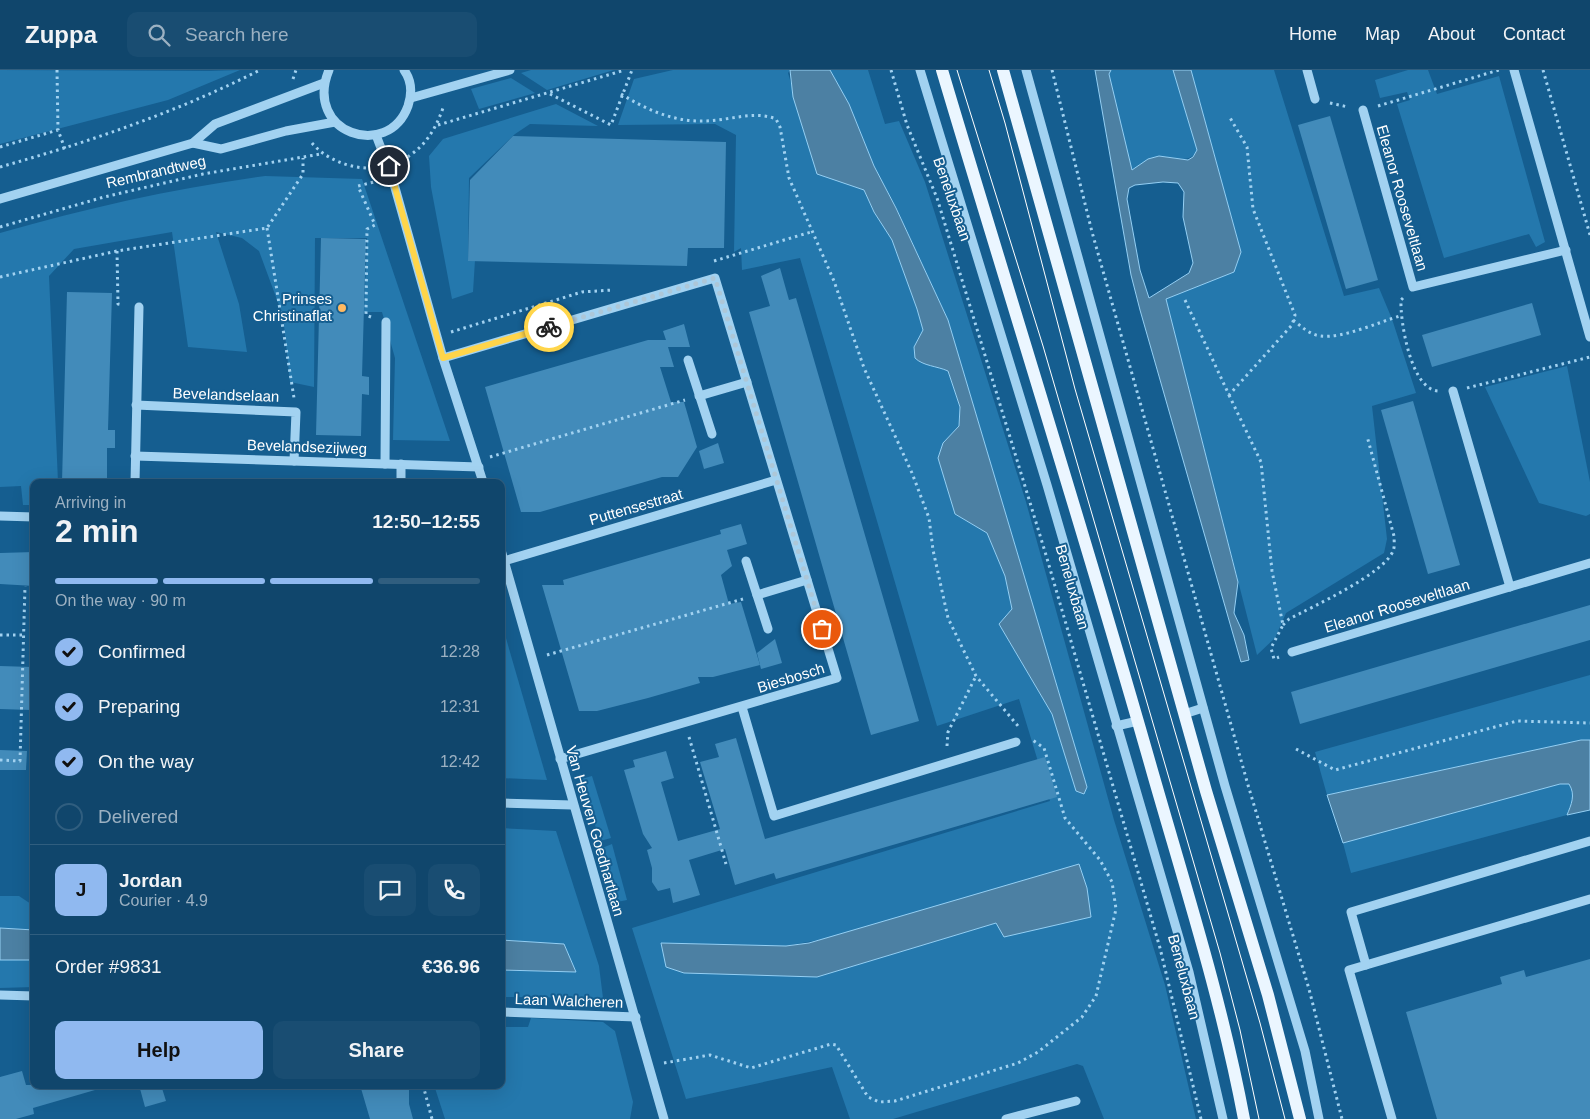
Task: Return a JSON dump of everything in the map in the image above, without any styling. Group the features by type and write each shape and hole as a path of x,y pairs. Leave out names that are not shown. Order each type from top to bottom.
{"main road":[{"name":"Beneluxbaan","path":"942,70 1038,380 1209,964 1235,1068 1244,1119"},
{"path":"1003,70 1184,714 1268,995 1300,1119"}],"street":[{"path":"329,70 324,83 327,111 335,122 347,131 362,136 376,135 393,128 404,115 411,98 411,86 404,70"},
{"path":"411,98 510,70"},
{"name":"Beneluxbaan","path":"920,70 1047,486 1189,972 1223,1119"},
{"path":"1026,70 1204,708 1305,1051 1319,1119"},
{"path":"1307,70 1315,99"},
{"path":"1514,70 1590,336"},
{"name":"Rembrandtweg","path":"0,199 193,143 215,124 324,83"},
{"name":"Eleanor Rooseveltlaan","path":"1363,110 1413,287 1566,250"},
{"name":"Rembrandtweg","path":"193,143 221,149 286,132 335,122"},
{"path":"376,135 392,177 443,358 482,479"},
{"name":"Biesbosch","path":"443,358 715,278 837,678 560,759"},
{"path":"134,479 139,307"},
{"path":"385,464 386,322"},
{"path":"688,360 712,434"},
{"path":"699,396 747,382"},
{"path":"1453,391 1510,587"},
{"name":"Bevelandselaan","path":"136,405 296,412 294,461"},
{"name":"Bevelandsezijweg","path":"135,456 385,464 478,464"},
{"path":"401,464 401,479"},
{"name":"Puttensestraat","path":"505,561 776,480"},
{"path":"0,516 30,517"},
{"path":"746,561 768,629"},
{"name":"Eleanor Rooseveltlaan","path":"1292,652 1590,563"},
{"name":"Van Heuven Goedhartlaan","path":"505,565 572,805 636,1017 664,1119"},
{"path":"757,595 807,580"},
{"name":"Biesbosch","path":"742,707 774,816 1016,742"},
{"path":"1184,714 1204,708"},
{"path":"1116,726 1138,720"},
{"path":"505,803 572,805"},
{"path":"1366,965 1351,912 1590,841"},
{"path":"1392,1119 1349,970 1590,899"},
{"path":"0,995 30,996"},
{"name":"Laan Walcheren","path":"505,1012 636,1017"},
{"path":"1006,1119 1076,1100"}],"path":[{"path":"57,70 58,130 65,149"},
{"path":"0,167 65,149 209,96 260,70"},
{"path":"437,125 625,70"},
{"path":"549,93 611,125 621,94 632,70"},
{"name":"Beneluxbaan","path":"891,70 907,125 937,198 1046,555 1160,948 1202,1119"},
{"path":"1052,70 1092,232 1245,776 1309,989 1342,1119"},
{"path":"1315,99 1363,110 1500,70"},
{"path":"1543,70 1590,235"},
{"path":"621,94 673,118 704,122 766,115 776,119 780,127 789,178 834,281 864,368 912,473 929,518 933,550 948,618 976,676 1028,737 1044,748 1065,818 1100,860 1112,882 1116,909 1096,996 1082,1017 1038,1052 1018,1063 895,1101 879,1102 868,1098 842,1052 836,1045 831,1044 751,1068 710,1055 649,1065"},
{"path":"1228,395 1292,324 1295,315 1253,210 1247,147 1229,116"},
{"path":"0,147 58,130"},
{"name":"Rembrandtweg","path":"0,227 104,197 203,174 321,154"},
{"path":"296,412 267,228 303,174 303,158"},
{"path":"386,322 366,315 367,228 375,226 358,186 392,177"},
{"path":"0,277 117,251 267,228"},
{"path":"712,262 811,232"},
{"path":"117,251 118,304 139,307"},
{"path":"1413,287 1401,300 1400,316 1407,348 1423,383 1434,391 1453,391 1590,357"},
{"path":"437,336 582,292 619,289"},
{"path":"1185,300 1261,462 1272,572 1283,625"},
{"path":"1293,320 1306,331 1320,336 1335,336 1400,316"},
{"path":"478,464 699,396"},
{"path":"1292,652 1274,659 1271,648 1283,625 1289,619 1356,584 1386,560 1394,550 1394,536 1367,436"},
{"path":"0,760 20,761 26,586"},
{"path":"532,660 757,595"},
{"path":"0,635 24,635"},
{"path":"946,763 948,732 976,676"},
{"path":"1296,749 1335,770 1517,721 1590,723"},
{"path":"685,723 726,864"},
{"path":"1016,742 1028,737"},
{"path":"424,1089 432,1119"}],"shaded area":[{"path":"0,70 240,70 168,100 0,144"},
{"path":"531,70 614,70 547,90 521,73"},
{"path":"673,70 790,70 788,73 817,173 864,190 874,212 892,240 917,309 923,330 914,347 921,363 935,365 948,371 960,407 959,426 943,443 955,514 987,533 1005,576 1013,609 999,624 1052,714 1084,794 1087,787 948,320 896,207 874,166 849,104 830,70 868,70 885,124 899,121 925,182 1026,502 1114,820 1165,985 1196,1119 1104,1119 1083,1066 1077,1064 893,1119 850,1119 832,1067 686,1099 632,928 1050,801 1019,699 937,726 800,258 742,270 741,248 734,252 736,135 715,124 618,125 634,79","holes":["1087,890 1091,917 996,923 817,977 662,943 786,946"]},
{"path":"790,70 830,70 849,104 874,166 896,208 948,320 1087,787 1084,794 1076,791 1052,714 999,624 1012,609 1005,576 987,533 955,514 938,458 943,443 959,426 960,407 948,371 918,361 915,358 914,347 923,330 917,309 892,240 874,212 864,190 817,174 793,97"},
{"path":"1095,70 1111,70 1109,74 1132,170 1148,159 1159,156 1188,160 1193,157 1197,150 1173,70 1191,70 1241,252 1234,272 1166,299 1238,582 1234,613 1244,635 1249,660 1241,662 1131,275","holes":["1163,182 1178,183 1184,192 1183,217 1193,263 1189,273 1149,298 1140,270 1127,199 1129,188 1135,185"]},
{"path":"1111,70 1173,70 1197,150 1193,155 1185,159 1153,158 1132,171 1109,74"},
{"path":"1191,70 1274,70 1344,296 1379,288 1392,319 1416,393 1372,406 1387,539 1384,553 1286,613 1275,638 1257,655 1166,299 1234,272 1241,252"},
{"path":"1408,70 1428,70 1437,94 1499,76 1545,242 1536,247 1529,234 1444,258 1397,104 1410,100 1407,92 1380,98 1375,80"},
{"path":"511,78 535,93 479,109 471,89"},
{"path":"556,104 598,126 530,124 515,134 469,178 468,261 475,260 473,292 452,299 431,187 429,156 443,139"},
{"path":"265,176 362,179 450,441 393,440 395,358 382,312 364,312 367,238 315,238 314,387 290,382 283,316 259,251 242,238 216,232 239,304 247,352 188,347 172,232 74,249 49,276 58,479 30,479 30,505 23,505 21,486 0,487 0,233 66,215 198,186"},
{"path":"1567,366 1590,482 1590,514 1586,516 1539,503 1485,387"},
{"path":"505,635 547,780 505,778"},
{"path":"1590,675 1590,740 1581,740 1327,795 1315,752"},
{"path":"1581,740 1590,740 1590,810 1567,815 1572,800 1572,792 1569,784 1560,784 1343,843 1327,795"},
{"path":"592,776 611,838 600,841 581,779"},
{"path":"1560,784 1569,784 1572,792 1572,800 1567,815 1351,873 1343,843"},
{"path":"505,828 556,831 599,966 603,998 505,997 505,970 575,972 564,944 505,940"},
{"path":"612,844 627,900 617,902 602,848"},
{"path":"1079,864 1087,888 1091,917 1004,937 996,923 817,977 684,973 666,967 661,943 786,946 809,943"},
{"path":"0,896 19,896 30,903 30,930 0,928"},
{"path":"0,928 30,930 30,960 0,960"},
{"path":"505,940 564,944 576,972 505,970"},
{"path":"0,960 30,960 30,987 0,988"},
{"path":"531,1018 603,1022 615,1031 633,1102 630,1119 445,1119 435,1089 505,1089 505,1027 528,1027"}],"building":[{"path":"1330,116 1378,280 1346,289 1298,125"},
{"path":"513,136 726,142 724,248 688,248 687,266 468,261 470,180"},
{"name":"Prinses Christinaflat","path":"321,238 366,239 362,376 369,377 369,395 362,394 361,436 316,435"},
{"path":"780,268 789,300 796,298 919,721 871,735 749,312 770,306 761,276"},
{"path":"67,292 112,293 108,430 115,430 115,448 107,448 107,479 62,479"},
{"path":"1532,303 1541,335 1432,367 1422,335"},
{"path":"684,324 690,347 668,347 674,367 660,367 671,402 684,402 697,447 678,477 662,477 540,512 521,512 485,387 648,340 666,340 663,331"},
{"path":"1413,401 1460,565 1428,574 1381,410"},
{"path":"718,443 724,463 704,469 699,451"},
{"path":"741,524 747,544 727,550 732,566 721,575 729,604 741,602 760,665 713,677 698,677 700,683 597,711 579,711 542,585 564,585 563,580 721,534 720,530"},
{"path":"30,552 30,586 0,584 0,553"},
{"path":"1590,605 1590,640 1300,724 1291,692"},
{"path":"775,639 782,663 761,669 757,653"},
{"path":"0,666 30,667 30,710 0,709"},
{"path":"736,738 765,839 1045,757 1057,797 776,879 774,873 735,885 725,849 689,860 700,895 673,903 670,888 658,891 652,882 652,868 647,850 652,848 643,834 624,770 635,767 633,760 666,751 674,778 661,782 678,841 720,829 700,762 719,757 715,744"},
{"path":"0,750 27,751 26,770 0,770"},
{"path":"1590,959 1590,1119 1437,1119 1406,1012 1502,984 1500,977 1524,970 1526,977"},
{"path":"22,1071 26,1085 30,1085 30,1089 95,1090 33,1108 34,1114 16,1119 0,1119 0,1077"},
{"path":"140,1089 162,1089 166,1101 145,1107"},
{"path":"361,1089 409,1089 409,1104 413,1119 370,1119"}],"tram line":[{"path":"957,70 1043,346 1220,953 1240,1030 1259,1119"},
{"path":"989,70 1005,123 1075,389 1260,1023 1285,1119"}],"way so far":[{"path":"549,327 715,278 822,629"}],"place":[{"name":"Prinses Christinaflat","path":"342,308"}],"route":[{"path":"389,166 443,358 549,327"}]}
